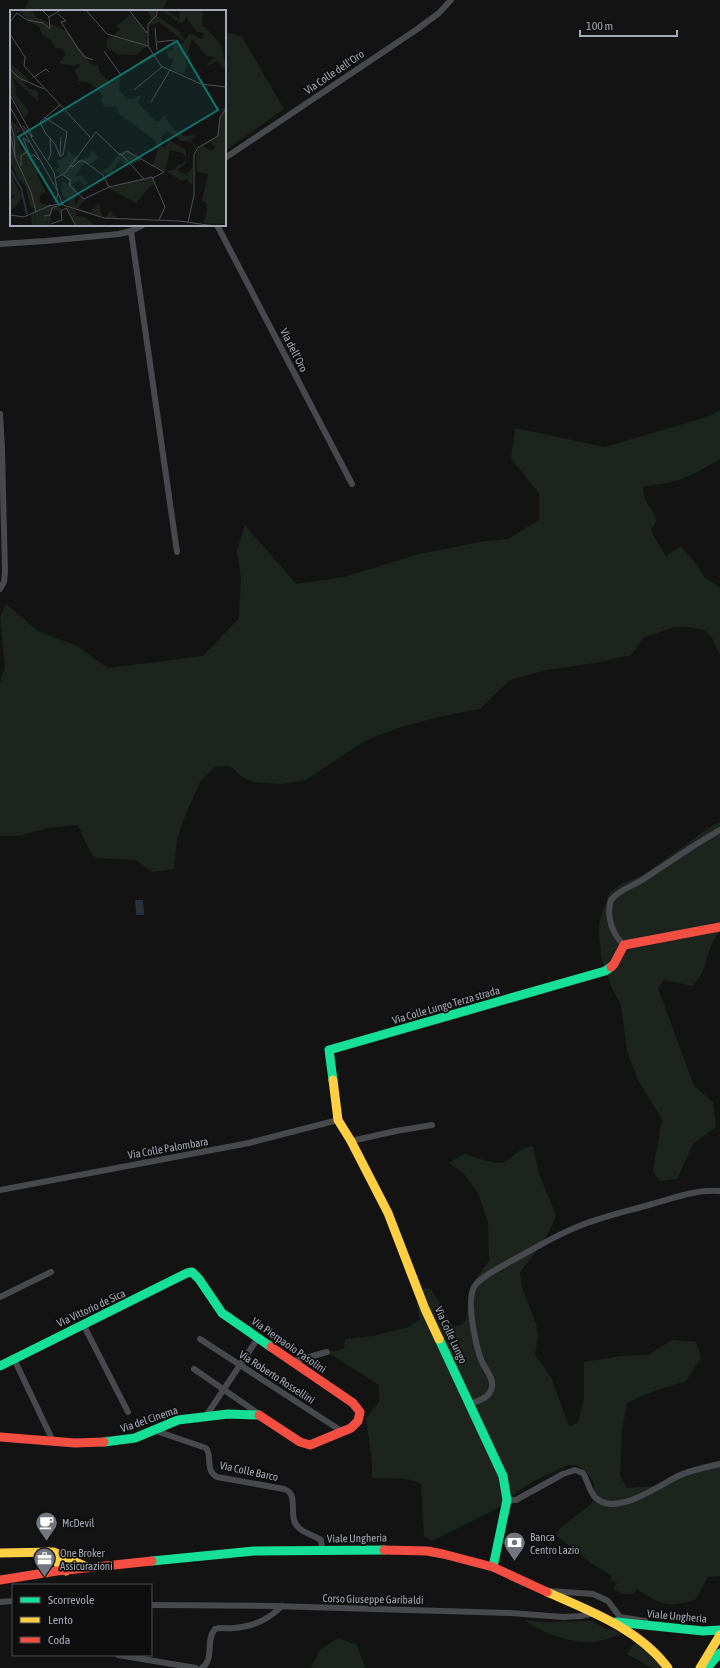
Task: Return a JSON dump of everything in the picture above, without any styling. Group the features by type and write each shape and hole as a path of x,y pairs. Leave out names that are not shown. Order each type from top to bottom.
{"street":[{"name":"Via Colle dell'Oro","path":"226,157 425,24 451,0"},
{"path":"0,244 119,234 131,231 141,226"},
{"name":"Via dell'Oro","path":"218,226 352,484"},
{"path":"131,231 177,552"},
{"path":"0,414 5,572 4,582 0,589"},
{"path":"720,830 686,850 640,881 621,890 611,900 610,918 616,936 624,945 720,927"},
{"name":"Via Colle Lungo Terza strada","path":"338,1120 329,1050 404,1030 605,971 614,964 624,945"},
{"name":"Via Colle Lungo","path":"338,1120 388,1213 425,1309 503,1476 507,1500 493,1567"},
{"name":"Via Colle Palombara","path":"0,1190 249,1143 338,1120"},
{"path":"351,1142 396,1131 432,1125"},
{"path":"469,1404 486,1397 490,1393 492,1386 492,1380 479,1353 472,1322 472,1295 474,1288 481,1280 539,1246 606,1216 683,1195 705,1192 720,1192"},
{"path":"0,1297 51,1272"},
{"name":"Via Vittorio de Sica","path":"0,1366 83,1324 120,1308 187,1273 192,1272"},
{"name":"Via Pierpaolo Pasolini","path":"192,1272 197,1275 220,1311 291,1362 353,1403 358,1408 360,1412 358,1421 351,1428 343,1432"},
{"name":"Via del Cinema","path":"83,1324 128,1412"},
{"path":"206,1416 258,1338"},
{"name":"Via Roberto Rossellini","path":"200,1339 343,1432"},
{"path":"291,1362 327,1352"},
{"path":"14,1359 53,1441"},
{"path":"194,1369 300,1442 307,1444 316,1443 343,1432"},
{"name":"Via del Cinema","path":"0,1437 92,1443 120,1442 135,1438 178,1420 223,1414 260,1415"},
{"name":"Via Colle Barco","path":"153,1430 204,1447 208,1451 210,1471 217,1477 289,1491 292,1497 293,1517 296,1525 302,1531 321,1540 322,1550"},
{"path":"507,1500 516,1500 558,1477 575,1470 583,1474 591,1492 599,1500 608,1503 625,1502 657,1489 679,1476 720,1464"},
{"name":"Viale Ungheria","path":"57,1567 66,1571 254,1551 363,1549 427,1551 493,1567 537,1588 562,1596 635,1636 659,1656 668,1668"},
{"path":"49,1552 56,1557 57,1567"},
{"name":"Viale Ungheria","path":"0,1553 49,1552 60,1554 79,1564 92,1568"},
{"path":"0,1580 57,1567 63,1558 69,1558 72,1565 70,1569 66,1571"},
{"path":"562,1596 593,1594 608,1601 620,1617 657,1622 674,1628"},
{"path":"0,1602 12,1602"},
{"name":"Corso Giuseppe Garibaldi","path":"152,1605 282,1606 511,1613 563,1617 581,1616 594,1613"},
{"path":"202,1668 208,1661 211,1637 214,1630 219,1628 238,1628 255,1624 269,1617 282,1606"},
{"name":"Viale Ungheria","path":"608,1620 640,1625 720,1630"},
{"path":"635,1636 632,1629 640,1625"},
{"path":"700,1668 720,1635"},
{"path":"712,1666 720,1653"},
{"path":"122,1656 160,1665 196,1668"}],"shaded area":[{"path":"29,0 167,0 162,10 24,10"},
{"path":"226,32 242,37 284,109 226,150"},
{"path":"720,410 720,459 684,478 667,483 643,487 643,492 645,499 656,518 656,521 651,529 653,535 666,556 681,546 697,565 705,578 720,587 720,655 712,638 704,630 688,627 674,627 643,638 631,655 595,663 546,670 510,680 480,709 443,716 401,727 366,740 306,780 280,784 255,782 242,777 230,766 215,767 200,782 183,821 177,840 174,869 153,872 136,860 96,858 89,850 78,825 47,828 19,836 0,836 0,683 5,667 0,617 6,604 38,631 77,646 108,668 203,656 239,618 241,579 237,550 245,525 296,584 344,577 419,554 480,542 508,539 539,520 539,493 511,459 515,428 605,447 710,416"},
{"path":"720,822 720,932 711,946 702,973 693,986 664,980 658,988 694,1086 713,1102 716,1127 693,1144 677,1179 659,1181 653,1171 662,1119 638,1080 627,1051 621,1005 611,986 601,957 599,930 600,919 610,892 621,884 643,875 713,825"},
{"path":"135,900 143,900 144,915 136,915"},
{"path":"533,1146 539,1174 556,1215 545,1238 520,1272 522,1287 536,1324 538,1336 535,1355 551,1377 569,1426 578,1423 584,1398 584,1362 621,1356 648,1355 672,1340 696,1342 701,1358 686,1381 649,1393 627,1403 622,1431 620,1475 627,1488 654,1486 679,1476 720,1464 720,1576 708,1577 695,1600 677,1604 664,1604 652,1599 637,1589 633,1594 622,1594 613,1589 617,1583 610,1579 612,1576 591,1563 556,1536 560,1528 591,1504 594,1499 594,1484 586,1471 576,1465 568,1465 536,1480 517,1492 498,1508 432,1541 424,1536 421,1484 416,1481 397,1478 372,1478 372,1462 366,1418 379,1402 379,1385 327,1352 344,1349 345,1339 373,1336 409,1327 420,1319 417,1310 417,1303 424,1288 431,1289 453,1326 461,1325 466,1320 472,1284 489,1261 488,1222 478,1193 463,1173 449,1163 464,1154 490,1162 500,1163 508,1160 523,1149"},
{"path":"524,1620 545,1622 592,1621 608,1630 614,1630 623,1634 593,1642 575,1641 548,1633"},
{"path":"338,1638 357,1645 365,1668 311,1668 320,1650"},
{"path":"638,1642 650,1652 662,1668 652,1668 627,1654 632,1646"}],"traffic: fast":[{"path":"333,1080 329,1050 605,971 611,967"},
{"path":"0,1366 187,1273 192,1272 199,1279 222,1313 271,1347"},
{"path":"439,1339 503,1476 507,1500 493,1567"},
{"path":"104,1442 135,1438 178,1420 228,1414 259,1415"},
{"path":"152,1561 254,1551 384,1550"},
{"path":"616,1622 703,1631 720,1630"},
{"path":"707,1668 720,1653"}],"traffic: slow":[{"path":"333,1080 338,1120 351,1141 388,1213 425,1309 439,1339"},
{"path":"49,1552 56,1557 60,1569 66,1571"},
{"path":"0,1553 54,1552 87,1567"},
{"path":"547,1592 613,1622 643,1642 668,1668"},
{"path":"700,1668 720,1635"}],"traffic: jam":[{"path":"611,967 624,945 720,927"},
{"path":"259,1415 300,1442 310,1445 351,1428 358,1421 360,1412 353,1403 271,1347"},
{"path":"0,1437 75,1443 104,1442"},
{"path":"384,1550 427,1551 443,1554 493,1567 547,1592"},
{"path":"0,1580 57,1571 152,1561"}],"place":[{"name":"McDevil","path":"47,1542"},
{"name":"Banca Centro Lazio","path":"514,1562"},
{"name":"One Broker Assicurazioni","path":"45,1578"}]}
